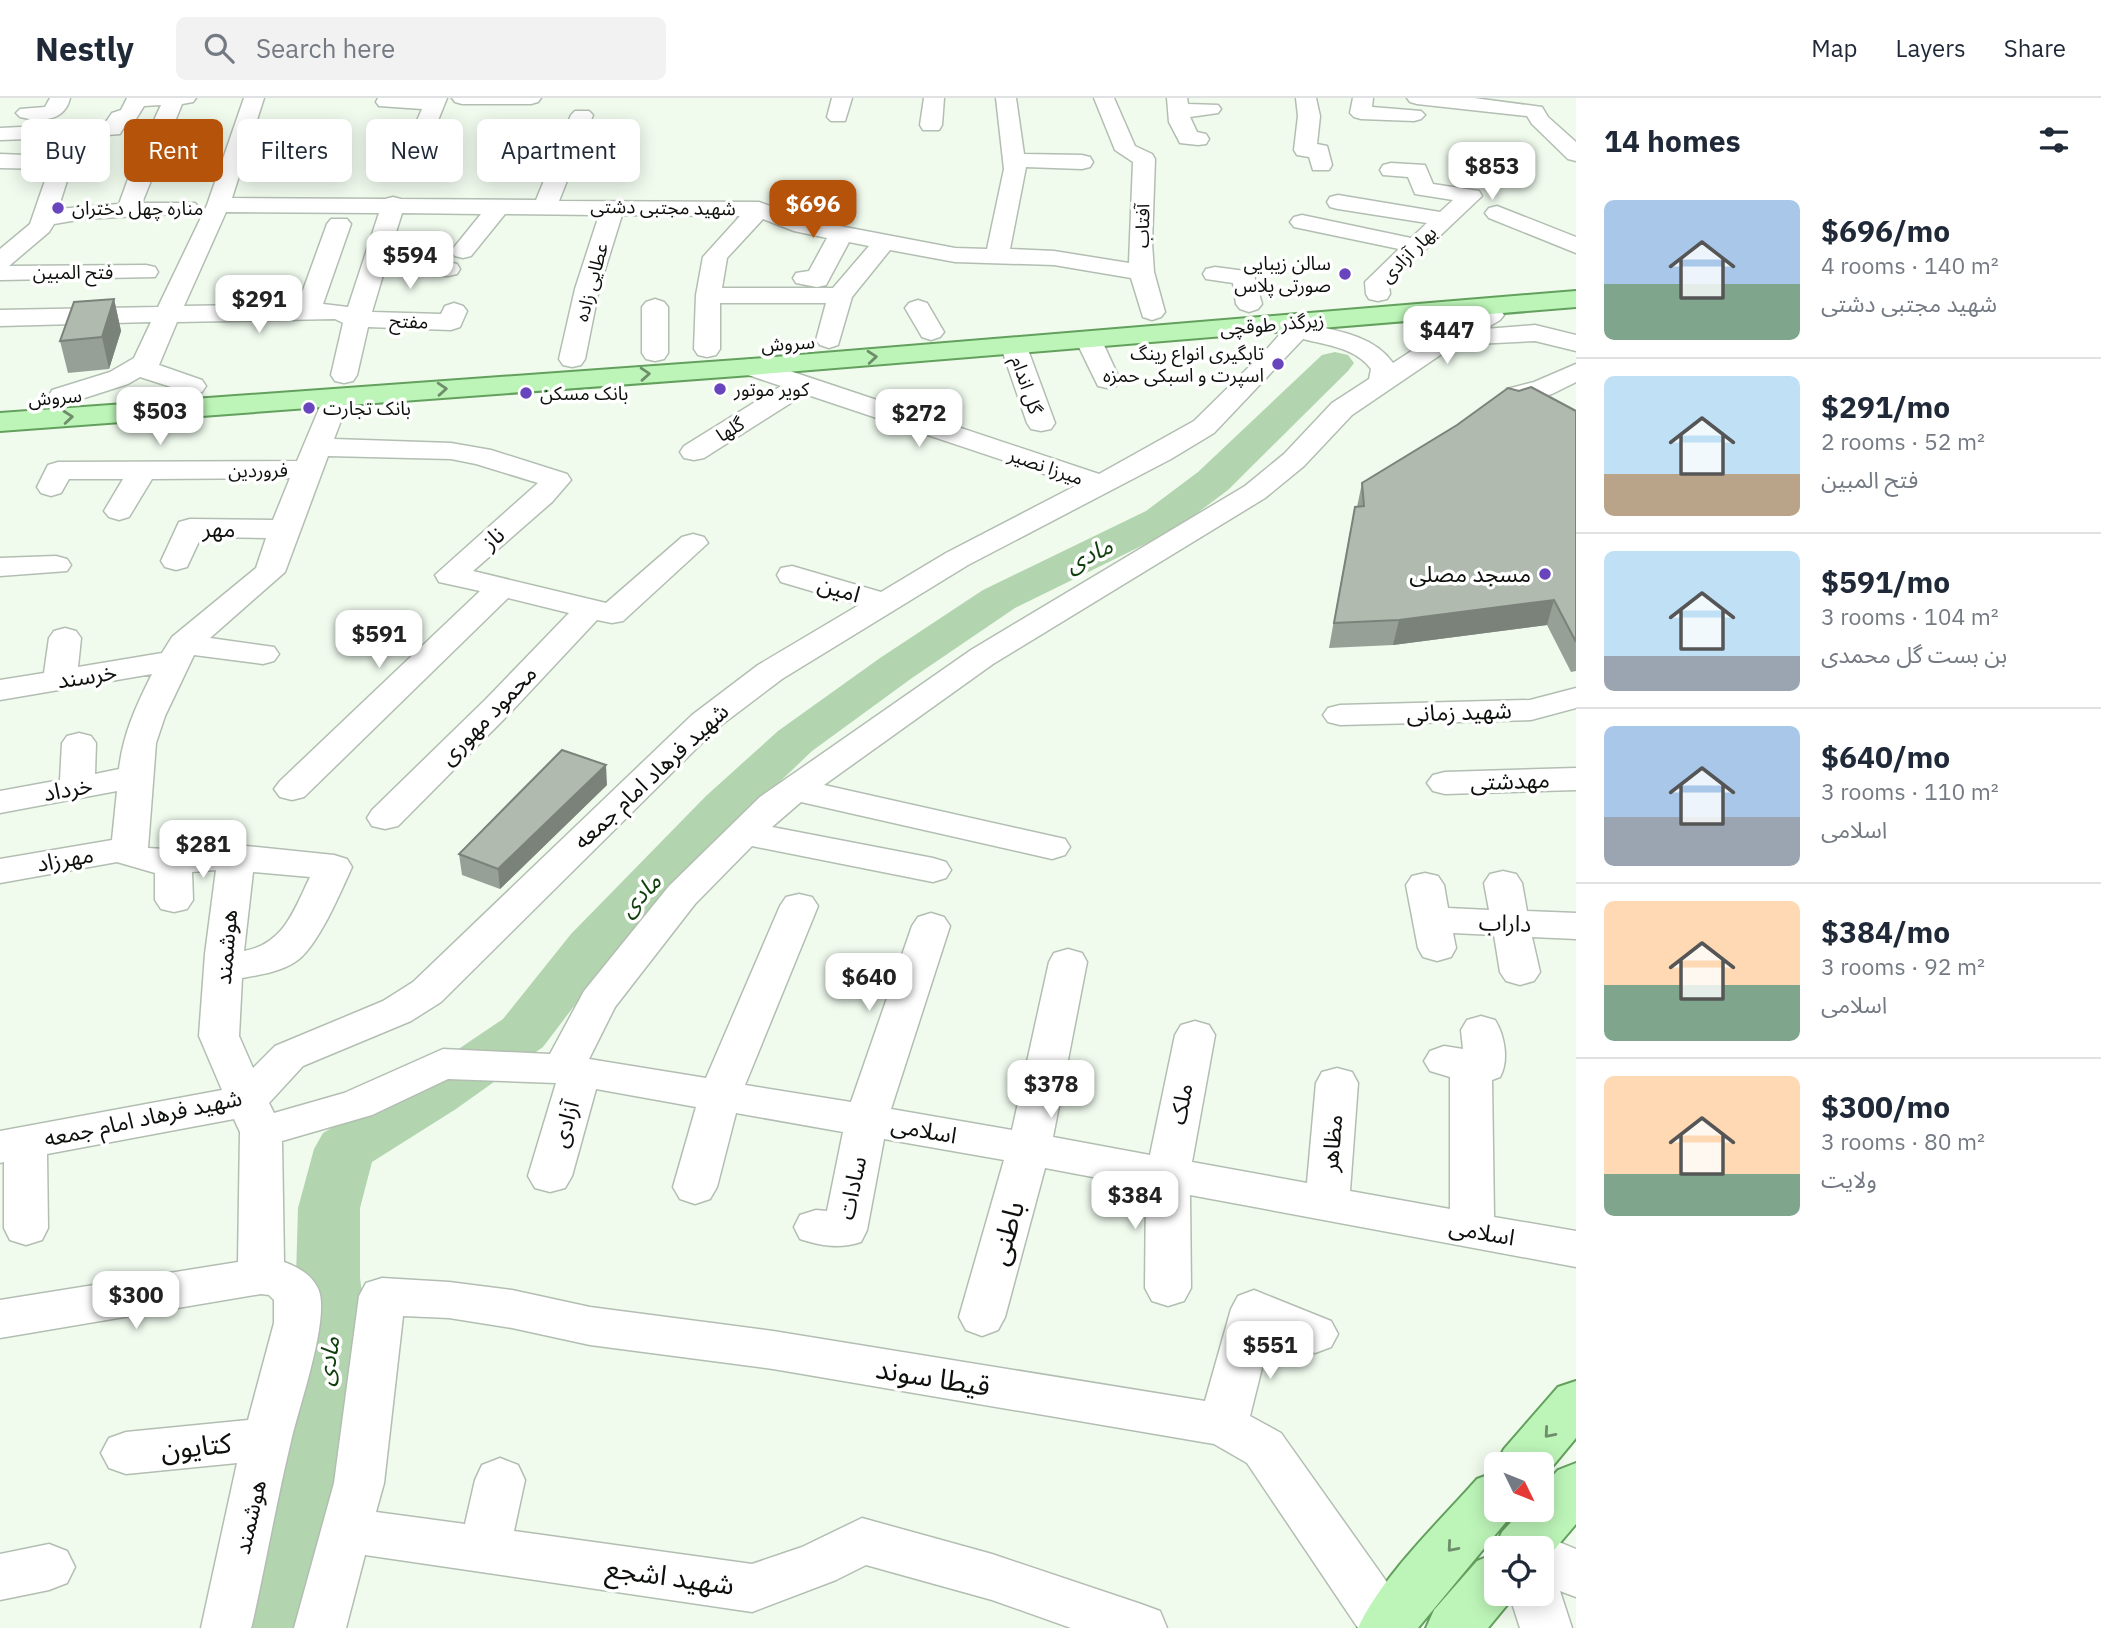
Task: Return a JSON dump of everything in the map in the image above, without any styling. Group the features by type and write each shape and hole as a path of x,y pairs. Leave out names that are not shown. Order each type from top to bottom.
{"main road":[{"path":"952,337 1153,312 1576,275"},
{"name":"سروش","path":"0,422 572,359 829,340 952,337 1576,288"},
{"name":"زیرگذر طوقچی","path":"952,337 1576,299"},
{"path":"952,337 1014,347 1297,330 1576,308"},
{"name":"سروش","path":"0,401 193,386 341,386 751,367 952,337"},
{"path":"1533,1452 1576,1402"},
{"path":"1532,1536 1576,1486"},
{"path":"1387,1627 1404,1603 1484,1509"},
{"path":"1454,1628 1484,1592"}],"street":[{"path":"62,397 119,378 145,363 218,205 254,98"},
{"path":"462,98 531,98"},
{"path":"931,124 934,98"},
{"name":"آفتاب","path":"1104,98 1126,150 1144,159 1140,243 1142,272 1153,312"},
{"path":"27,113 51,113 58,104 107,111 109,117 119,117 129,115 136,100 180,99 143,168 128,211"},
{"path":"386,102 436,100 428,119"},
{"path":"1198,139 1188,138 1185,126 1180,122 1178,104 1211,109"},
{"path":"1321,164 1319,151 1305,150 1308,107 1361,113 1416,106 1543,105 1539,120 1575,151"},
{"path":"545,206 591,109"},
{"path":"997,257 1013,171 1015,109"},
{"path":"110,129 113,129 119,117"},
{"path":"0,134 21,133"},
{"path":"1013,171 1073,157"},
{"path":"0,162 21,162"},
{"name":"بهار آزادی","path":"1377,294 1377,282 1471,196 1423,189 1417,170 1391,170"},
{"path":"1013,171 1039,184"},
{"path":"0,261 43,223 57,182"},
{"path":"1338,202 1443,219"},
{"path":"223,968 259,961 286,950 315,905 334,867 236,857 143,860 129,853 139,743 148,716 179,653 270,572 284,529 341,386 357,319 393,204"},
{"name":"شهید مجتبی دشتی","path":"218,205 393,204 759,209 802,226 955,255 997,257 1033,251 1055,258 1142,272"},
{"path":"373,268 455,260 499,205"},
{"name":"عطایی زاده","path":"572,359 587,289 613,206"},
{"path":"14,226 43,223 83,212 187,208"},
{"path":"707,349 708,295 715,257 759,209"},
{"path":"1497,214 1576,246"},
{"path":"1301,222 1416,246"},
{"path":"308,311 339,224"},
{"path":"1549,234 1576,224"},
{"path":"1003,229 1033,251 1069,239"},
{"path":"804,266 817,280 841,234"},
{"path":"829,340 840,296 885,241"},
{"name":"فتح المبین","path":"0,273 146,272"},
{"path":"1215,274 1244,277 1249,304"},
{"path":"708,295 840,296"},
{"path":"655,307 655,352"},
{"path":"918,308 952,337"},
{"path":"0,318 308,311 339,313 357,319"},
{"name":"مفتح","path":"357,319 426,315 451,322 454,311"},
{"path":"572,1070 598,1001 682,895 773,805 982,657 1255,492 1294,460 1342,409 1444,340 1491,315"},
{"path":"1297,330 1363,349 1375,356 1384,369 1382,381"},
{"name":"شهید فرهاد امام جمعه","path":"13,1144 254,1116 289,1056 397,1011 427,992 704,722 770,672 957,559 1102,484 1204,427 1276,355 1297,330"},
{"path":"1444,340 1492,334 1535,333 1576,343"},
{"path":"1090,343 1107,380"},
{"name":"گل اندام","path":"1014,347 1041,423"},
{"path":"145,363 151,372 193,386"},
{"name":"میرزا نصیر","path":"751,367 1102,484"},
{"path":"1513,403 1517,395 1543,388 1576,372"},
{"name":"گلها","path":"694,452 802,384"},
{"name":"ناز","path":"312,458 451,451 481,456 557,480 450,575 612,614 693,543"},
{"name":"فروردین","path":"51,487 58,471 141,472 312,458"},
{"path":"119,511 141,472"},
{"name":"مهر","path":"176,561 190,528 284,529"},
{"path":"0,566 56,565"},
{"name":"امین","path":"792,575 885,603"},
{"path":"292,789 502,587"},
{"name":"محمود مهوری","path":"384,818 498,706 590,608"},
{"path":"60,680 65,638"},
{"path":"179,653 262,654"},
{"name":"خرسند","path":"0,690 60,680 179,653"},
{"name":"شهید زمانی","path":"1340,715 1531,710 1569,704"},
{"path":"77,788 79,743"},
{"name":"خرداد","path":"0,802 136,777"},
{"name":"مهدشتی","path":"1445,783 1576,779"},
{"path":"795,790 1052,847"},
{"path":"744,833 933,870"},
{"name":"مهرزاد","path":"0,871 121,850 129,853"},
{"name":"هوشمند","path":"228,1627 267,1439 297,1323 297,1293 281,1279 261,1276 254,1116 219,1036 223,968 236,857"},
{"path":"173,861 174,900"},
{"path":"1503,883 1520,972"},
{"path":"695,1187 720,1096 799,906"},
{"name":"داراب","path":"1432,918 1576,926"},
{"path":"866,1120 931,926"},
{"name":"باطنی","path":"982,1317 1029,1149 1068,962"},
{"name":"ملک","path":"1168,1288 1168,1174 1195,1035"},
{"path":"1465,1053 1472,1230"},
{"name":"اسلامی","path":"254,1116 357,1104 443,1064 572,1070 1029,1149 1576,1249"},
{"name":"آزادی","path":"550,1176 572,1070"},
{"name":"مظاهر","path":"1327,1203 1337,1083"},
{"name":"سادات","path":"816,1227 845,1230 866,1120"},
{"path":"13,1144 26,1228"},
{"path":"0,1319 261,1276"},
{"name":"قیطا سوند","path":"346,1530 359,1483 382,1296 474,1303 590,1326 773,1350 1223,1425 1264,1448 1387,1627"},
{"path":"1223,1425 1254,1309 1315,1334"},
{"name":"کتایون","path":"126,1453 267,1439"},
{"path":"485,1550 500,1480"},
{"path":"320,1628 346,1530"},
{"name":"شهید اشجع","path":"346,1530 752,1588 818,1564 862,1541 992,1577 1140,1628"},
{"path":"1554,1564 1576,1574"},
{"path":"0,1577 49,1567"},
{"path":"1539,1606 1546,1628"}],"building":[{"path":"114,299 102,337 60,341 74,302"},
{"path":"1531,387 1576,411 1576,642 1554,600 1399,620 1334,623 1355,507 1364,506 1362,483 1457,425 1508,388 1519,391"},
{"path":"562,750 606,765 498,869 459,854"}],"waterway":[{"name":"مادی","path":"278,1628 334,1332 328,1278 329,1208 345,1149 435,1094 523,1033 590,947 724,807 795,741 896,668 999,599 1161,520 1213,481 1335,363"}],"place":[{"name":"مناره چهل دختران","path":"58,208"},
{"name":"سالن زیبایی صورتی پلاس","path":"1345,274"},
{"name":"تابگیری انواع رینگ اسپرت و اسبکی حمزه","path":"1278,364"},
{"name":"کویر موتور","path":"720,389"},
{"name":"بانک مسکن","path":"526,393"},
{"name":"بانک تجارت","path":"309,408"},
{"name":"مسجد مصلی","path":"1545,574"}]}
